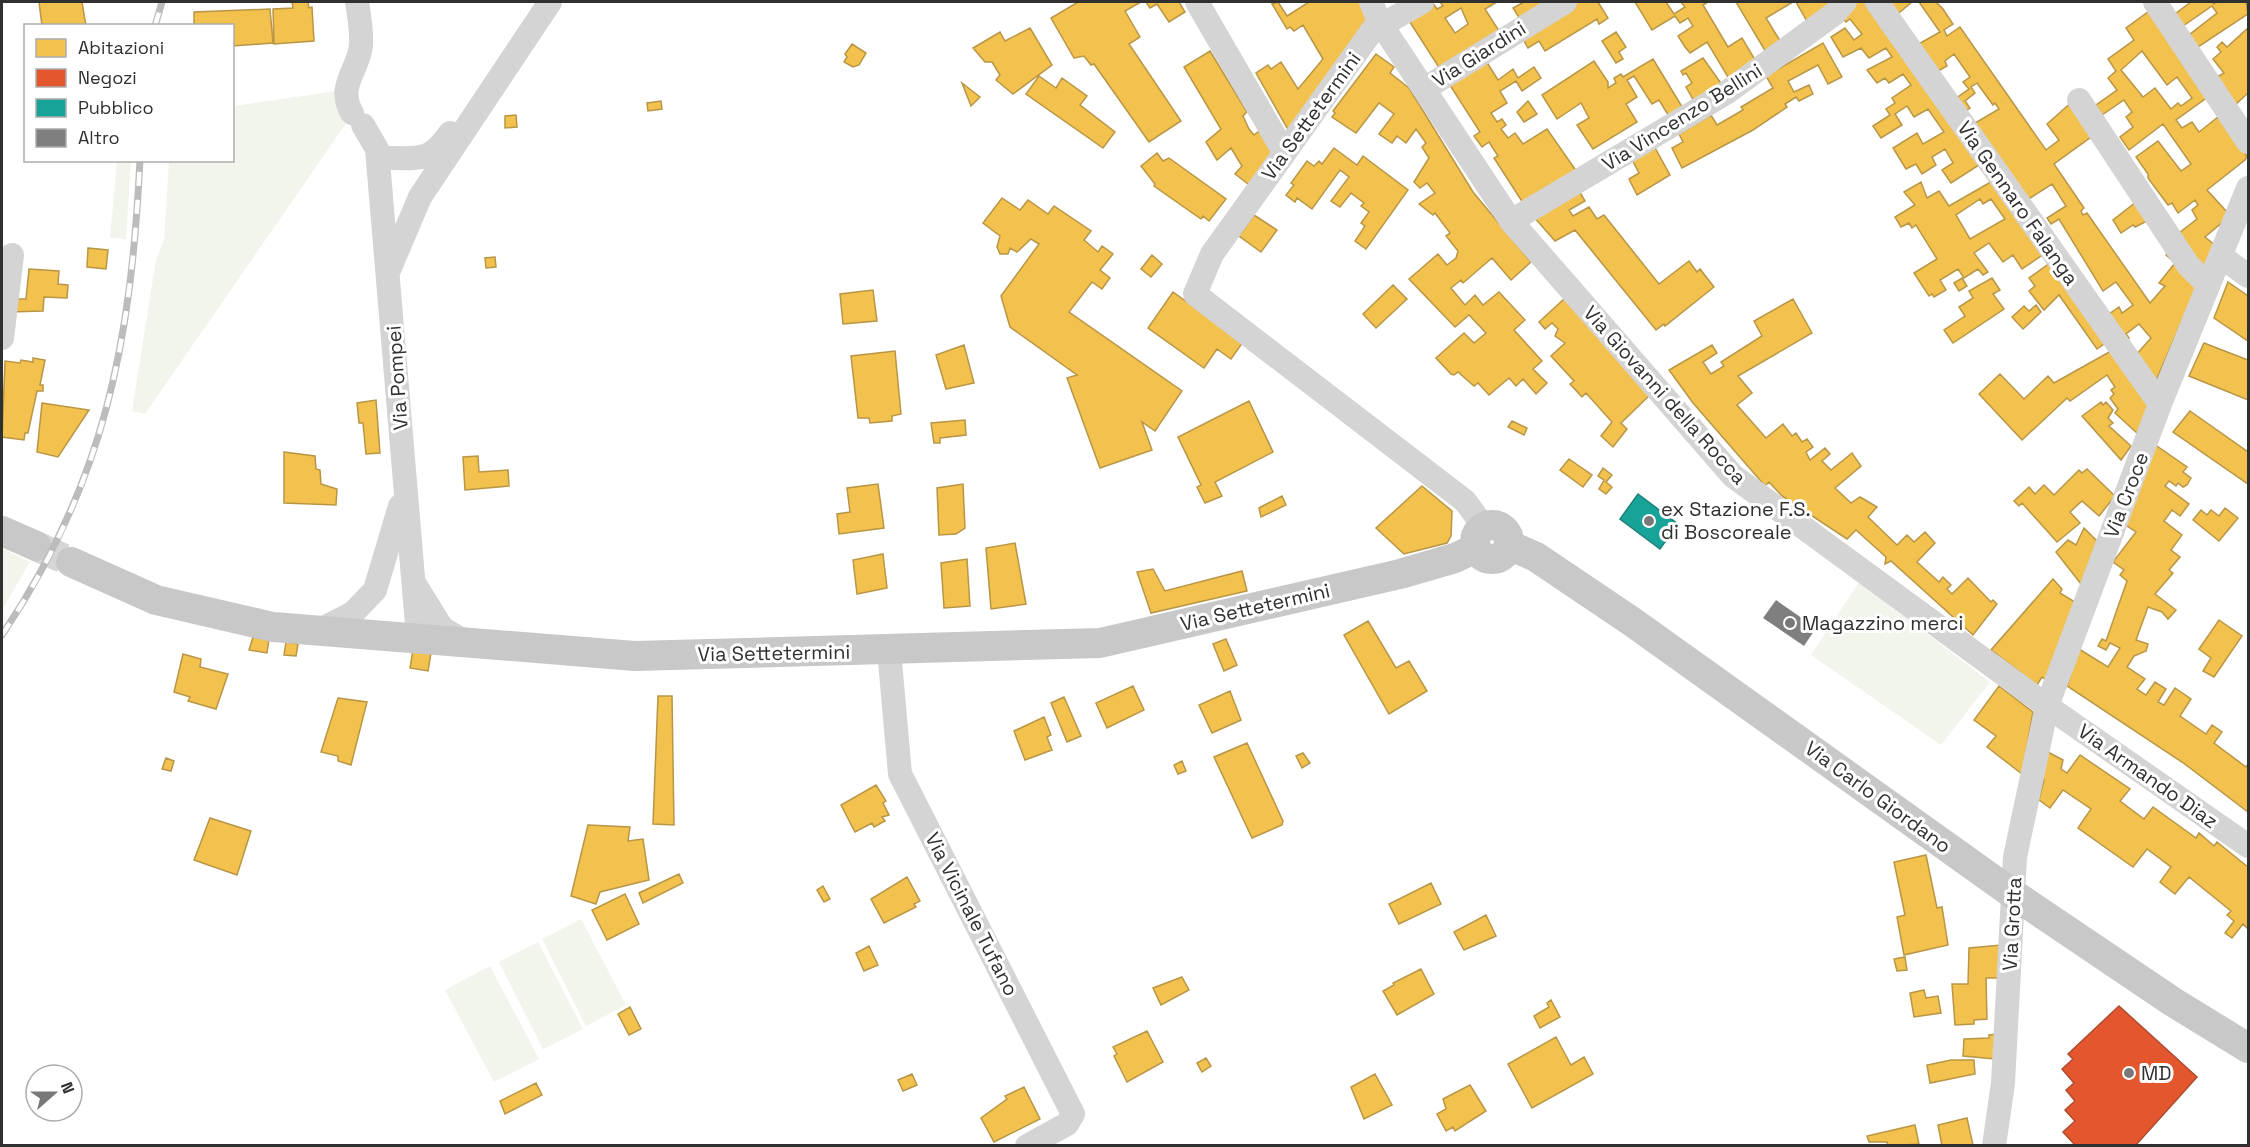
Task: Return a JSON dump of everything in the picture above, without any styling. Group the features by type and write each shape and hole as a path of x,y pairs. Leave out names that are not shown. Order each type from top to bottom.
{"main road":[{"path":"2,531 36,546"},
{"name":"Via Carlo Giordano","path":"1480,538 1483,557 1494,559 1503,555 1509,545 1536,557 1631,621 2013,894 2173,1002 2248,1048"},
{"name":"Via Settetermini","path":"71,562 156,600 273,627 322,629 635,656 1100,643 1400,574 1455,558 1480,538"}],"street":[{"name":"Via Pompei","path":"357,2 361,48 346,87 346,99 357,119 383,153 381,194 385,253 389,270 418,637"},
{"path":"389,270 417,202 550,2"},
{"path":"1197,2 1284,152"},
{"path":"1377,16 1422,2"},
{"name":"Via Giardini","path":"1424,89 1565,2"},
{"name":"Via Gennaro Falanga","path":"1877,2 2160,404"},
{"path":"2155,2 2248,142"},
{"name":"Via Vincenzo Bellini","path":"1511,221 1726,93 1834,14 1842,3"},
{"name":"Via Settetermini","path":"1377,16 1212,254 1195,294 1465,501 1480,538"},
{"name":"Via Giovanni della Rocca","path":"1377,16 1511,221 1733,476 2046,706"},
{"path":"383,153 414,160 438,150 466,111 497,84"},
{"path":"2079,100 2188,265 2208,285"},
{"path":"383,153 416,186 417,202"},
{"name":"Via Croce","path":"2046,706 2160,404 2208,285 2222,257 2248,188"},
{"path":"381,194 391,202 417,202"},
{"path":"2,338 12,255"},
{"path":"2222,257 2248,276"},
{"path":"322,629 354,613 375,590 405,487"},
{"path":"412,578 442,628 464,641"},
{"name":"Via Vicinale Tufano","path":"889,650 900,774 1073,1114 1067,1124 1027,1146"},
{"name":"Via Armando Diaz","path":"2046,706 2248,846"},
{"name":"Via Grotta","path":"1994,1146 2004,1083 2015,857 2046,706"}],"shaded area":[{"path":"337,91 347,122 145,414 132,411 156,260 164,240 169,162 234,162 234,106"},
{"path":"117,162 131,162 126,239 110,238"},
{"path":"2,548 30,562 2,610"},
{"path":"1859,582 1990,682 1941,745 1811,655"},
{"path":"581,919 626,1005 586,1026 542,939"},
{"path":"538,942 583,1029 543,1049 499,962"},
{"path":"490,966 539,1059 494,1082 445,990"}],"building: Abitazioni":[{"path":"39,2 82,2 86,24 42,24"},
{"path":"292,2 308,2 309,8 312,7 314,41 274,44 273,9 293,8"},
{"path":"1078,2 1141,2 1125,11 1140,37 1129,44 1181,121 1149,142 1094,64 1091,65 1084,56 1074,58 1051,18"},
{"path":"1146,2 1179,2 1185,12 1169,22 1157,4 1150,8"},
{"path":"1278,2 1287,16 1309,2 1364,2 1372,19 1290,133 1256,73 1268,65 1271,69 1281,62 1298,89 1323,59 1303,25 1294,31 1290,27 1287,29 1272,4"},
{"path":"1432,2 1437,9 1443,6 1440,2 1497,2 1485,9 1501,34 1440,69 1406,16","holes":["1461,8 1468,24 1455,33 1445,18"]},
{"path":"1524,2 1554,2 1522,22 1513,8"},
{"path":"1575,2 1598,2 1608,18 1599,24 1597,19 1545,51 1539,41 1528,48 1520,34"},
{"path":"1635,2 1666,2 1674,14 1685,7 1681,2 1708,2 1703,5 1728,47 1742,38 1757,63 1731,82 1707,42 1690,53 1685,47 1678,36 1693,26 1688,18 1680,23 1675,16 1652,30"},
{"path":"1736,2 1793,2 1766,18 1782,44 1767,54"},
{"path":"1796,2 1831,2 1808,23"},
{"path":"1851,2 1872,2 1982,163 1951,183 1942,170 1953,163 1945,149 1932,157 1936,165 1922,174 1916,164 1906,169 1893,148 1917,133 1923,144 1944,132 1928,109 1914,117 1907,106 1895,114 1902,125 1881,138 1873,126 1890,115 1886,109 1895,103 1892,98 1911,85 1903,74 1889,83 1885,78 1877,83 1867,70 1892,57 1886,48 1869,58 1861,48 1843,57 1831,37 1845,28 1854,40 1862,34 1850,19 1846,22 1841,17"},
{"path":"1884,2 1912,2 1894,17"},
{"path":"1919,2 1936,2 1943,9 1953,24 1944,30 1947,36 1960,27 2046,150 2059,140 2047,124 2074,100 2098,132 2054,164 2084,208 2081,211 2083,215 2087,213 2150,303 2165,286 2159,283 2175,263 2166,255 2172,249 2197,286 2155,383 2135,356 2151,338 2139,324 2126,334 2129,338 2124,342 2106,316 2119,307 2122,313 2133,305 2116,282 2103,291 2059,219 2051,224 2047,218 2066,206 2052,184 2024,202 1970,126 1999,109 1995,103 1993,105 1977,83 1971,87 1975,93 1965,101 1970,108 1961,114 1952,101 1969,89 1963,82 1970,77 1954,54 1945,61 1947,66 1933,74 1915,46 1940,32"},
{"path":"2191,2 2212,2 2214,4 2217,2 2246,2 2248,14 2198,47 2189,35 2217,13 2212,6 2183,26 2175,14"},
{"path":"270,9 273,43 234,46 234,24 194,24 194,12"},
{"path":"2152,9 2212,94 2176,120 2182,128 2192,122 2199,132 2218,117 2247,156 2207,190 2227,212 2225,220 2205,237 2216,246 2206,271 2175,236 2197,219 2192,210 2198,205 2195,200 2178,213 2172,203 2168,205 2136,157 2158,141 2181,171 2191,164 2163,124 2129,150 2120,137 2133,127 2126,117 2132,112 2124,100 2102,115 2096,105 2117,90 2108,78 2116,71 2108,59 2134,40 2126,28","holes":["2142,51 2167,85 2177,77 2192,98 2181,106 2178,103 2171,109 2155,88 2143,97 2121,70"]},
{"path":"1030,28 1052,65 1013,94 996,80 1000,75 992,62 985,62 973,48 1000,32 1005,41"},
{"path":"2248,28 2248,93 2235,105 2217,77 2224,73 2213,59 2221,52 2217,47 2222,42 2227,47"},
{"path":"1616,32 1626,47 1619,52 1623,59 1616,63 1602,41"},
{"path":"1823,43 1842,77 1828,84 1818,65 1788,81 1794,92 1809,85 1813,94 1799,101 1796,97 1785,104 1787,107 1753,130 1682,168 1672,148 1683,142 1679,134 1711,115 1717,125 1743,110 1741,107 1773,88 1766,76"},
{"path":"852,44 866,53 859,65 853,67 844,62 847,57 845,54"},
{"path":"1210,51 1247,112 1243,116 1249,129 1254,135 1259,131 1275,156 1252,187 1235,174 1242,166 1231,148 1217,160 1206,142 1221,129 1184,67"},
{"path":"1376,54 1394,67 1390,73 1409,88 1473,192 1531,262 1511,280 1492,258 1463,283 1461,280 1451,288 1465,305 1475,295 1483,305 1499,292 1525,320 1514,330 1542,361 1533,369 1547,383 1536,394 1523,379 1516,386 1509,378 1489,395 1478,383 1474,386 1458,372 1451,374 1436,358 1464,333 1474,343 1486,333 1469,315 1455,327 1409,279 1438,254 1447,265 1456,258 1458,251 1446,236 1450,233 1435,213 1433,215 1419,204 1435,193 1427,183 1420,188 1414,182 1429,158 1422,147 1426,143 1416,129 1406,143 1397,136 1392,143 1379,134 1394,114 1379,103 1356,133 1332,117 1335,113 1333,111"},
{"path":"1483,56 1498,80 1513,69 1518,78 1534,67 1541,78 1522,91 1516,81 1500,91 1507,103 1491,113 1497,122 1502,119 1506,125 1501,129 1508,138 1515,133 1523,144 1547,129 1577,172 1523,203 1494,158 1498,156 1489,142 1482,147 1474,136 1480,132 1446,79"},
{"path":"1703,58 1723,86 1695,103 1686,87 1692,83 1686,73 1683,75 1681,71"},
{"path":"1653,59 1684,110 1670,118 1659,100 1652,104 1634,76 1627,80 1637,97 1626,104 1637,122 1593,149 1577,125 1589,118 1581,103 1557,119 1542,95 1594,61 1608,82 1608,88 1616,83 1614,78 1621,74 1623,77"},
{"path":"1039,76 1056,88 1062,78 1087,96 1080,105 1115,132 1103,148 1026,94"},
{"path":"962,83 980,97 971,106"},
{"path":"661,101 662,109 648,111 647,103"},
{"path":"1528,101 1537,114 1524,122 1517,112"},
{"path":"516,115 517,127 505,128 505,116"},
{"path":"1653,144 1670,175 1637,195 1629,179 1639,173 1630,156"},
{"path":"1334,148 1357,165 1363,156 1408,190 1366,249 1355,241 1365,226 1361,223 1369,212 1361,206 1364,203 1351,193 1340,207 1331,201 1349,177 1340,170 1312,209 1297,198 1295,202 1286,195 1294,185 1291,183 1307,161 1314,166 1319,161 1322,164"},
{"path":"1157,153 1163,161 1169,158 1226,199 1209,221 1203,216 1201,219 1154,186 1155,184 1141,166"},
{"path":"1996,179 2047,252 2022,269 2013,255 2003,262 1989,243 1974,253 1988,272 1983,275 1978,269 1964,278 1958,269 1940,280 1946,290 1934,297 1932,294 1929,296 1914,273 1937,259 1916,225 1912,228 1909,223 1901,227 1895,217 1915,205 1904,192 1921,182 1927,198 1939,191 1949,206","holes":["1980,199 1983,204 1991,199 2005,219 1970,239 1956,215"]},
{"path":"1578,189 1585,201 1569,210 1573,216 1589,207 1597,219 1604,215 1659,284 1689,261 1697,272 1700,269 1714,287 1665,326 1664,324 1656,330 1575,230 1555,241 1533,216"},
{"path":"1002,198 1020,210 1028,200 1048,214 1054,206 1091,231 1084,240 1098,252 1102,246 1113,254 1100,270 1110,278 1102,289 1092,282 1069,312 1182,391 1155,431 1142,422 1152,450 1100,468 1067,378 1077,375 1010,327 1001,296 1039,244 1031,239 1017,252 1010,248 1008,254 1000,254 997,247 1000,236 983,223"},
{"path":"2140,199 2147,221 2135,227 2133,225 2121,233 2113,220"},
{"path":"1254,215 1277,230 1261,252 1239,236"},
{"path":"88,248 108,250 106,269 87,267"},
{"path":"1152,255 1162,264 1151,277 1141,269"},
{"path":"495,257 496,267 486,268 485,258"},
{"path":"2054,260 2111,339 2097,349 2059,295 2044,310 2029,291 2035,286 2029,278"},
{"path":"29,269 59,271 58,284 68,285 67,298 44,297 43,311 10,312 11,299 26,299"},
{"path":"1962,278 1967,286 1959,291 1954,283"},
{"path":"1992,278 2000,290 1993,294 2004,309 1953,343 1944,330 1965,316 1959,307 1973,298 1969,291"},
{"path":"2228,282 2248,296 2248,341 2214,318"},
{"path":"1393,285 1407,299 1376,328 1363,314"},
{"path":"873,290 877,321 843,324 840,294"},
{"path":"1173,292 1243,342 1231,359 1217,349 1204,368 1148,328"},
{"path":"1565,298 1652,393 1621,423 1627,429 1613,447 1601,436 1612,422 1586,393 1582,397 1570,384 1574,381 1551,356 1565,343 1555,336 1558,329 1552,323 1545,329 1539,322"},
{"path":"1793,299 1812,333 1738,376 1752,393 1737,405 1766,438 1783,424 1792,436 1796,433 1802,442 1807,439 1813,447 1806,452 1810,460 1825,448 1830,454 1822,461 1831,470 1852,453 1861,466 1835,488 1851,503 1860,497 1877,507 1868,517 1897,545 1907,535 1914,542 1925,532 1935,543 1917,562 1939,582 1943,577 1951,585 1947,589 1952,594 1968,578 1991,602 1993,600 1997,604 1973,635 1891,561 1885,564 1886,557 1856,530 1847,539 1782,496 1769,482 1765,486 1693,403 1669,370 1712,345 1717,353 1703,362 1711,374 1724,366 1721,362 1762,336 1754,321"},
{"path":"2036,305 2041,312 2023,329 2012,317 2024,306 2029,311"},
{"path":"2204,343 2248,360 2248,400 2189,376"},
{"path":"964,345 974,383 946,389 936,355"},
{"path":"895,351 901,414 892,416 892,421 870,423 869,418 858,418 851,356"},
{"path":"2111,351 2149,402 2139,435 2115,413 2118,409 2110,398 2114,394 2111,390 2115,387 2107,375 2070,401 2067,398 2022,440 1979,394 2000,374 2024,399 2048,376 2054,383"},
{"path":"33,358 45,360 40,385 43,385 43,391 37,391 28,433 25,433 24,440 2,437 5,361 33,362"},
{"path":"376,400 380,453 366,454 363,423 359,423 357,403"},
{"path":"1249,401 1273,452 1215,482 1222,496 1205,503 1197,487 1201,485 1178,437"},
{"path":"2101,402 2103,405 2106,402 2113,410 2108,418 2113,423 2109,426 2131,446 2121,460 2082,416"},
{"path":"42,403 89,410 58,457 37,452"},
{"path":"2190,411 2248,452 2248,484 2173,432"},
{"path":"965,420 966,435 940,438 940,443 934,443 931,423"},
{"path":"1512,421 1527,428 1524,435 1508,427"},
{"path":"2154,444 2187,467 2183,472 2191,478 2187,485 2183,487 2178,483 2176,486 2169,481 2165,486 2189,504 2180,516 2172,510 2164,521 2182,535 2171,550 2180,557 2169,570 2173,573 2155,594 2176,610 2168,619 2162,612 2148,607 2136,640 2148,644 2146,651 2134,656 2127,667 2145,679 2137,689 2146,695 2155,682 2166,689 2158,702 2164,705 2175,688 2191,699 2180,716 2206,734 2212,725 2222,732 2214,743 2246,767 2248,764 2248,812 2182,762 2067,686 2079,649 2108,667 2120,648 2110,643 2106,650 2098,646 2102,639 2106,641 2127,581 2120,575 2124,570 2113,562 2136,532 2124,524"},
{"path":"284,452 315,456 316,469 320,470 321,484 337,489 336,505 284,503"},
{"path":"478,456 479,472 508,470 509,486 465,490 463,457"},
{"path":"1569,459 1592,475 1583,487 1560,470"},
{"path":"1603,468 1612,475 1606,482 1612,487 1606,494 1599,489 1604,480 1598,476"},
{"path":"2087,469 2115,496 2099,516 2082,501 2070,512 2080,523 2057,542 2022,503 2019,506 2014,501 2029,487 2035,494 2044,485 2054,495 2079,470 2082,473"},
{"path":"878,484 884,528 839,534 837,514 850,512 847,488"},
{"path":"963,484 965,528 956,534 939,535 937,488"},
{"path":"1422,486 1452,511 1451,536 1447,543 1404,554 1376,528"},
{"path":"1282,496 1286,505 1261,517 1259,508"},
{"path":"2225,508 2238,518 2219,541 2193,520 2201,510 2207,515 2211,510 2219,516"},
{"path":"2084,528 2097,541 2081,584 2056,552 2068,540 2076,545"},
{"path":"1015,543 1026,604 991,609 986,548"},
{"path":"883,554 887,588 857,594 853,560"},
{"path":"967,559 970,606 944,608 941,563"},
{"path":"1153,569 1165,591 1242,571 1247,591 1151,613 1137,572"},
{"path":"2053,579 2062,589 2060,593 2075,602 2047,681 2042,677 2037,685 1991,650"},
{"path":"2219,620 2242,636 2214,677 2203,671 2211,658 2199,649"},
{"path":"1368,621 1396,668 1409,661 1427,691 1389,714 1344,635"},
{"path":"253,637 269,639 267,653 249,650"},
{"path":"1226,639 1237,665 1224,671 1213,644"},
{"path":"286,642 298,644 296,656 284,655"},
{"path":"413,650 431,653 428,671 410,668"},
{"path":"183,654 201,659 200,667 228,674 216,709 188,701 190,697 174,692"},
{"path":"1133,686 1144,710 1107,728 1096,703"},
{"path":"1999,686 2033,712 2022,774 1987,747 1996,736 1974,720"},
{"path":"1230,691 1241,720 1212,733 1199,705"},
{"path":"658,696 672,696 674,825 653,824"},
{"path":"1064,697 1081,736 1067,742 1051,703"},
{"path":"338,698 367,702 351,765 338,761 338,756 321,752"},
{"path":"1044,717 1051,735 1047,737 1052,750 1025,760 1014,731"},
{"path":"1247,743 1283,821 1282,825 1252,838 1214,757"},
{"path":"2046,751 2063,760 2061,769 2067,773 2080,755 2130,789 2120,801 2144,819 2153,807 2196,838 2199,833 2214,846 2217,842 2248,867 2248,929 2243,924 2232,938 2225,933 2234,921 2227,915 2231,911 2189,877 2175,894 2160,882 2171,867 2147,849 2133,867 2078,828 2091,809 2063,790 2050,808 2039,800 2044,780 2039,778"},
{"path":"1303,753 1310,763 1302,768 1296,756"},
{"path":"166,758 174,761 171,771 162,769"},
{"path":"1182,761 1186,771 1178,774 1174,765"},
{"path":"876,785 886,801 883,803 889,815 882,817 885,821 874,827 872,823 855,832 841,805"},
{"path":"210,818 251,831 237,875 194,860"},
{"path":"588,825 630,827 628,841 643,839 649,880 600,892 596,904 571,896"},
{"path":"1926,855 1937,908 1942,907 1948,945 1904,955 1897,917 1905,915 1894,862"},
{"path":"679,874 683,883 643,903 639,893"},
{"path":"907,877 920,901 914,904 916,907 884,923 871,899"},
{"path":"1431,883 1441,904 1399,924 1389,904"},
{"path":"823,886 830,899 824,902 817,890"},
{"path":"625,894 639,924 607,940 592,910"},
{"path":"1486,915 1496,936 1464,950 1454,932"},
{"path":"2001,945 1998,978 1986,978 1987,1019 1974,1020 1974,1024 1955,1025 1952,984 1968,984 1969,948"},
{"path":"869,946 878,965 864,971 856,953"},
{"path":"1905,957 1907,970 1897,971 1894,959"},
{"path":"1421,969 1434,994 1397,1015 1383,991 1394,985 1393,983"},
{"path":"1182,977 1189,990 1161,1005 1153,988"},
{"path":"1924,990 1926,998 1938,996 1941,1013 1914,1017 1910,993"},
{"path":"1551,1000 1560,1017 1540,1028 1534,1016 1549,1007 1547,1003"},
{"path":"630,1007 641,1029 629,1035 618,1014"},
{"path":"1147,1031 1163,1062 1127,1082 1114,1056 1117,1054 1113,1047"},
{"path":"1998,1034 1995,1059 1963,1056 1964,1039 1989,1038 1989,1035"},
{"path":"1556,1037 1571,1065 1584,1057 1593,1074 1532,1108 1508,1064"},
{"path":"1206,1058 1211,1066 1202,1072 1197,1063"},
{"path":"1951,1060 1974,1060 1975,1074 1930,1083 1927,1065"},
{"path":"912,1074 917,1085 903,1091 898,1080"},
{"path":"1375,1074 1392,1105 1364,1119 1351,1087"},
{"path":"536,1083 542,1095 505,1114 500,1101"},
{"path":"1470,1085 1486,1111 1455,1131 1453,1127 1446,1131 1437,1114 1446,1109 1443,1099"},
{"path":"1024,1087 1040,1119 994,1142 981,1118 1007,1099 1005,1096"},
{"path":"1967,1118 1973,1145 1942,1146 1938,1125"},
{"path":"1915,1125 1919,1144 1888,1146 1887,1142 1869,1142 1867,1136"}],"building: Negozi":[{"name":"MD","path":"2119,1006 2197,1077 2135,1146 2076,1146 2063,1132 2075,1121 2065,1110 2075,1101 2066,1090 2074,1083 2062,1069 2073,1059 2068,1054"}],"building: Pubblico":[{"name":"ex Stazione F.S. di Boscoreale","path":"1638,494 1678,524 1660,549 1620,519"}],"building: Altro":[{"name":"Magazzino merci","path":"1776,600 1816,628 1804,646 1763,618"}],"tunnel":[{"path":"36,546 71,562"}],"railway":[{"path":"156,24 162,2"},
{"path":"2,635 37,578 66,522 89,465 106,408 120,350 129,289 140,162"}],"place":[{"name":"ex Stazione F.S. di Boscoreale","path":"1649,521"},
{"name":"Magazzino merci","path":"1790,623"},
{"name":"MD","path":"2129,1073"}]}
